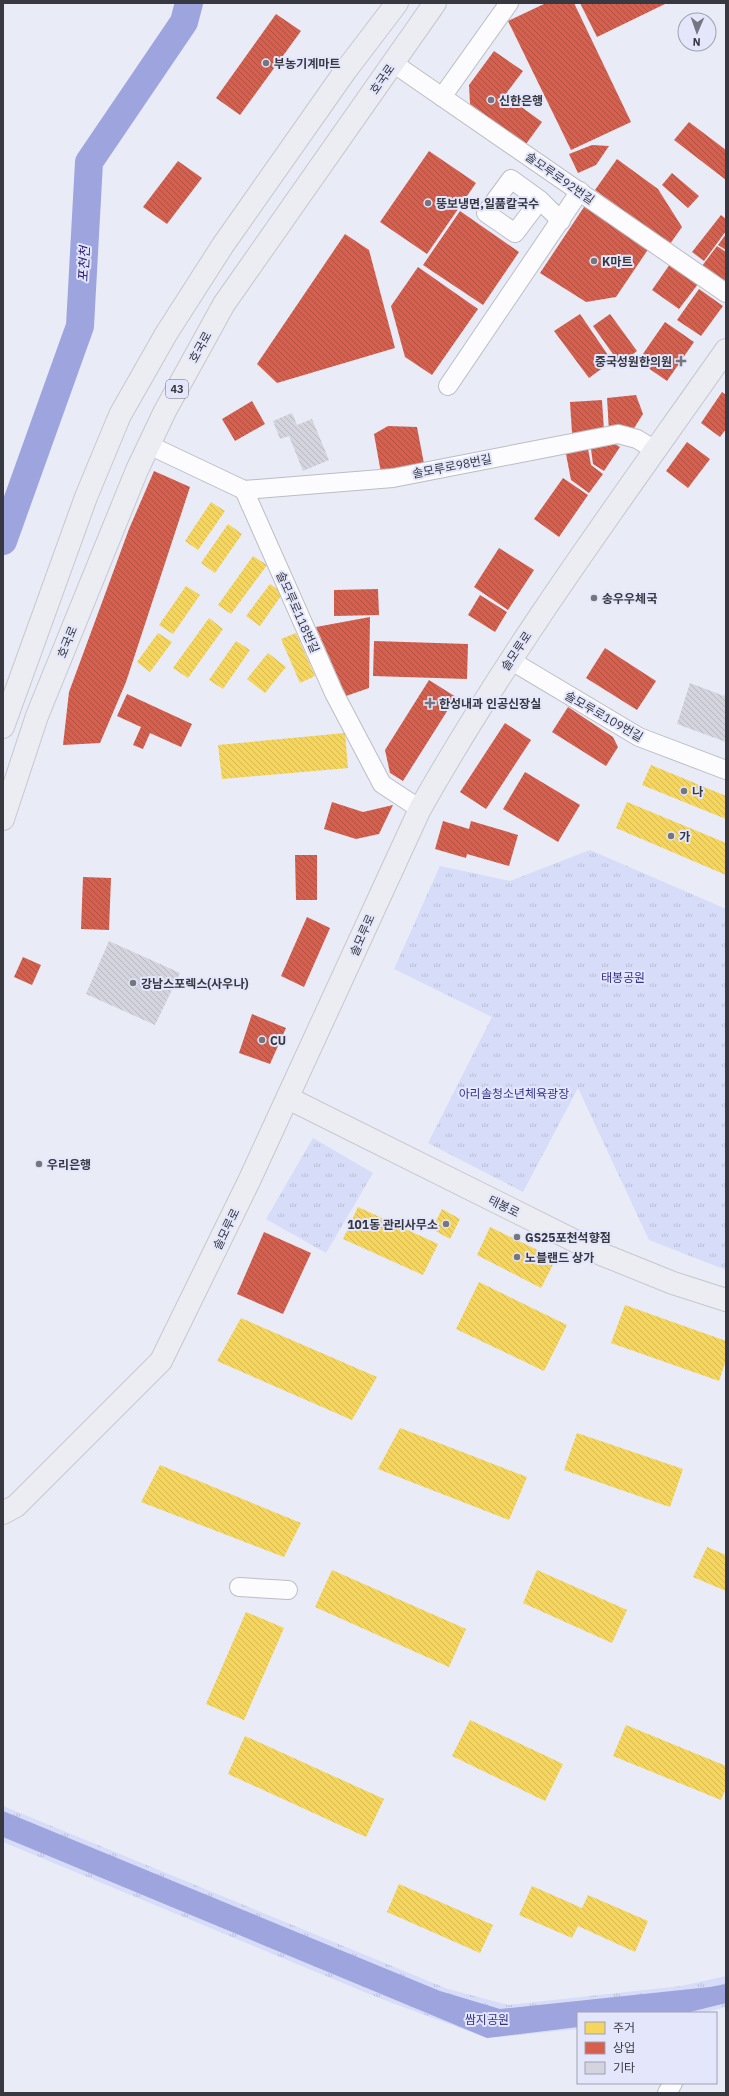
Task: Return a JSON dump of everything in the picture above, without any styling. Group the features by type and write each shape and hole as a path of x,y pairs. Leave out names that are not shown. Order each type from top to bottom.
{"main road":[{"path":"3,727 86,497 120,415 166,334 223,245 346,70 397,3"},
{"name":"호국로","path":"3,819 37,716 137,470 165,412 224,304 435,3"},
{"name":"솔모루로","path":"3,1513 16,1506 161,1361 288,1098 420,809 444,766 510,660 726,350"},
{"name":"태봉로","path":"288,1098 601,1254 673,1283 726,1300"}],"street":[{"path":"442,97 509,3"},
{"name":"솔모루로92번길","path":"393,63 726,293"},
{"path":"448,386 580,191"},
{"path":"540,200 561,221"},
{"name":"솔모루로98번길","path":"244,490 392,478 618,434 636,439 656,450"},
{"path":"149,446 244,490"},
{"name":"솔모루로118번길","path":"244,490 334,693 382,784 420,809"},
{"name":"솔모루로109번길","path":"510,660 639,737 726,770"},
{"path":"239,1587 288,1590"},
{"path":"667,2093 672,2084"}],"green space":[{"name":"태봉공원","path":"590,850 726,909 726,1270 649,1240 578,1088 523,1192 428,1143 492,1017 394,969 440,866 510,881"},
{"path":"313,1138 373,1173 326,1253 266,1219"},
{"name":"쌈지공원","path":"3,1806 448,1989 508,2005 681,1986 726,1976 726,2007 706,2012 577,2012 577,2029 487,2038 379,1998 3,1842"}],"water":[{"name":"쌈지공원","path":"3,1811 440,1991 500,2009 710,1987 726,1984 726,2003 690,2012 577,2012 577,2027 487,2038 3,1837"}],"building: 주거":[{"path":"211,502 225,511 198,550 185,541"},
{"path":"228,524 242,534 215,573 201,563"},
{"path":"253,556 267,565 231,614 218,605"},
{"path":"270,584 283,593 260,626 246,616"},
{"path":"186,586 200,595 173,634 159,625"},
{"path":"209,618 223,629 188,678 173,668"},
{"path":"158,633 172,642 150,672 137,662"},
{"path":"296,633 315,676 300,683 281,639"},
{"path":"236,641 250,650 223,689 209,680"},
{"path":"268,653 286,667 265,693 247,679"},
{"path":"345,733 348,768 222,779 218,745"},
{"name":"나","path":"651,765 726,796 726,819 642,785"},
{"name":"가","path":"627,802 726,843 726,875 616,828"},
{"path":"358,1207 438,1244 423,1275 343,1239"},
{"name":"101동 관리사무소","path":"442,1209 460,1219 450,1239 432,1229"},
{"name":"노블랜드 상가","path":"490,1227 556,1259 541,1288 477,1255"},
{"path":"479,1282 567,1325 544,1371 456,1329"},
{"path":"625,1305 726,1341 726,1360 719,1381 611,1343"},
{"path":"241,1318 377,1377 352,1420 217,1361"},
{"path":"400,1428 527,1477 509,1520 378,1469"},
{"path":"577,1433 683,1469 670,1507 564,1470"},
{"path":"160,1465 301,1523 284,1557 141,1502"},
{"path":"707,1547 726,1555 726,1591 693,1577"},
{"path":"332,1570 466,1629 449,1667 315,1607"},
{"path":"537,1570 627,1610 612,1643 523,1603"},
{"path":"246,1612 284,1628 244,1720 206,1704"},
{"path":"470,1720 563,1764 545,1801 452,1756"},
{"path":"626,1725 726,1766 726,1788 721,1800 613,1756"},
{"path":"245,1736 384,1799 366,1837 228,1774"},
{"path":"399,1884 493,1925 480,1953 387,1912"},
{"path":"532,1886 582,1908 588,1895 648,1921 635,1952 578,1926 572,1938 519,1915"}],"building: 상업":[{"path":"546,3 574,3 631,122 571,150 508,21"},
{"path":"580,3 667,3 597,37"},
{"path":"276,14 301,31 240,115 216,98"},
{"name":"신한은행","path":"494,51 523,71 505,95 542,122 526,144 470,104 469,85"},
{"path":"689,122 726,150 726,180 674,140"},
{"path":"592,145 609,146 596,165 578,173 569,154"},
{"name":"뚱보냉면,일품칼국수","path":"429,151 476,183 427,254 380,222"},
{"path":"617,159 658,189 682,227 670,244 595,190"},
{"path":"178,161 202,178 167,224 143,207"},
{"path":"672,173 699,196 688,208 662,185"},
{"name":"K마트","path":"586,204 649,248 616,297 586,302 540,273"},
{"path":"460,211 519,252 483,305 423,265"},
{"path":"721,215 726,219 726,231 704,261 692,252"},
{"path":"345,234 369,250 395,348 277,383 257,364"},
{"path":"726,234 726,250 718,245"},
{"path":"717,246 726,252 726,283 702,266"},
{"path":"670,264 698,284 679,309 652,290"},
{"path":"418,267 478,309 432,375 405,357 391,306"},
{"path":"699,289 723,306 701,336 677,320"},
{"path":"580,314 612,361 589,378 554,331"},
{"path":"610,314 637,351 620,364 593,326"},
{"path":"665,322 694,342 667,381 638,361"},
{"path":"722,392 726,395 726,429 720,437 701,423"},
{"path":"636,395 643,414 631,433 609,431 607,398"},
{"path":"602,400 604,431 572,433 570,402"},
{"path":"252,401 265,424 235,441 222,419"},
{"path":"388,426 417,427 424,464 381,473 374,434"},
{"path":"687,442 710,459 688,488 666,471"},
{"path":"615,444 620,447 604,471 593,464 591,449"},
{"path":"588,449 591,465 603,474 589,493 571,480 566,454"},
{"path":"154,471 190,487 126,682 100,743 63,745 69,692 129,529"},
{"path":"563,478 588,495 559,537 534,519"},
{"path":"499,548 534,570 508,610 474,587"},
{"path":"378,589 379,615 334,616 334,590"},
{"path":"480,595 507,612 495,632 468,615"},
{"path":"370,617 369,688 346,696 316,627"},
{"path":"374,641 468,644 467,679 373,676"},
{"path":"605,648 656,681 637,710 586,678"},
{"path":"429,680 456,697 403,781 390,773 385,750"},
{"path":"127,694 192,724 181,747 150,733 143,749 133,745 141,727 117,716"},
{"path":"568,707 613,737 618,747 606,766 552,732"},
{"path":"505,723 531,740 486,809 460,792"},
{"path":"525,772 580,805 558,842 503,809"},
{"path":"332,802 363,812 393,805 379,834 356,839 324,829"},
{"path":"443,821 469,829 471,821 518,835 509,866 467,854 466,858 435,849"},
{"path":"295,855 317,855 317,900 296,900"},
{"path":"83,877 111,878 109,930 81,929"},
{"path":"307,917 330,928 304,987 281,976"},
{"path":"23,957 41,965 32,985 14,977"},
{"name":"CU","path":"252,1014 286,1028 270,1064 239,1053"},
{"path":"264,1232 311,1253 283,1314 237,1294"}],"building: 기타":[{"path":"292,413 297,425 312,419 329,460 303,471 289,436 280,439 273,421"},
{"path":"690,683 724,696 726,692 726,742 677,724"},
{"name":"강남스포렉스(사우나)","path":"109,941 180,973 155,1025 86,994"}],"waterway":[{"name":"포천천","path":"3,541 80,326 89,162 184,22 189,3"}],"place":[{"name":"부농기계마트","path":"266,63"},
{"name":"신한은행","path":"491,100"},
{"name":"뚱보냉면,일품칼국수","path":"428,203"},
{"name":"K마트","path":"594,261"},
{"name":"중국성원한의원","path":"681,361"},
{"name":"송우우체국","path":"594,598"},
{"name":"한성내과 인공신장실","path":"430,703"},
{"name":"나","path":"684,791"},
{"name":"가","path":"671,836"},
{"name":"강남스포렉스(사우나)","path":"133,983"},
{"name":"CU","path":"262,1040"},
{"name":"우리은행","path":"39,1164"},
{"name":"101동 관리사무소","path":"446,1224"},
{"name":"GS25포천석향점","path":"517,1237"},
{"name":"노블랜드 상가","path":"517,1257"}],"park label":[{"name":"아리솔청소년체육광장","path":"514,1093"}]}
